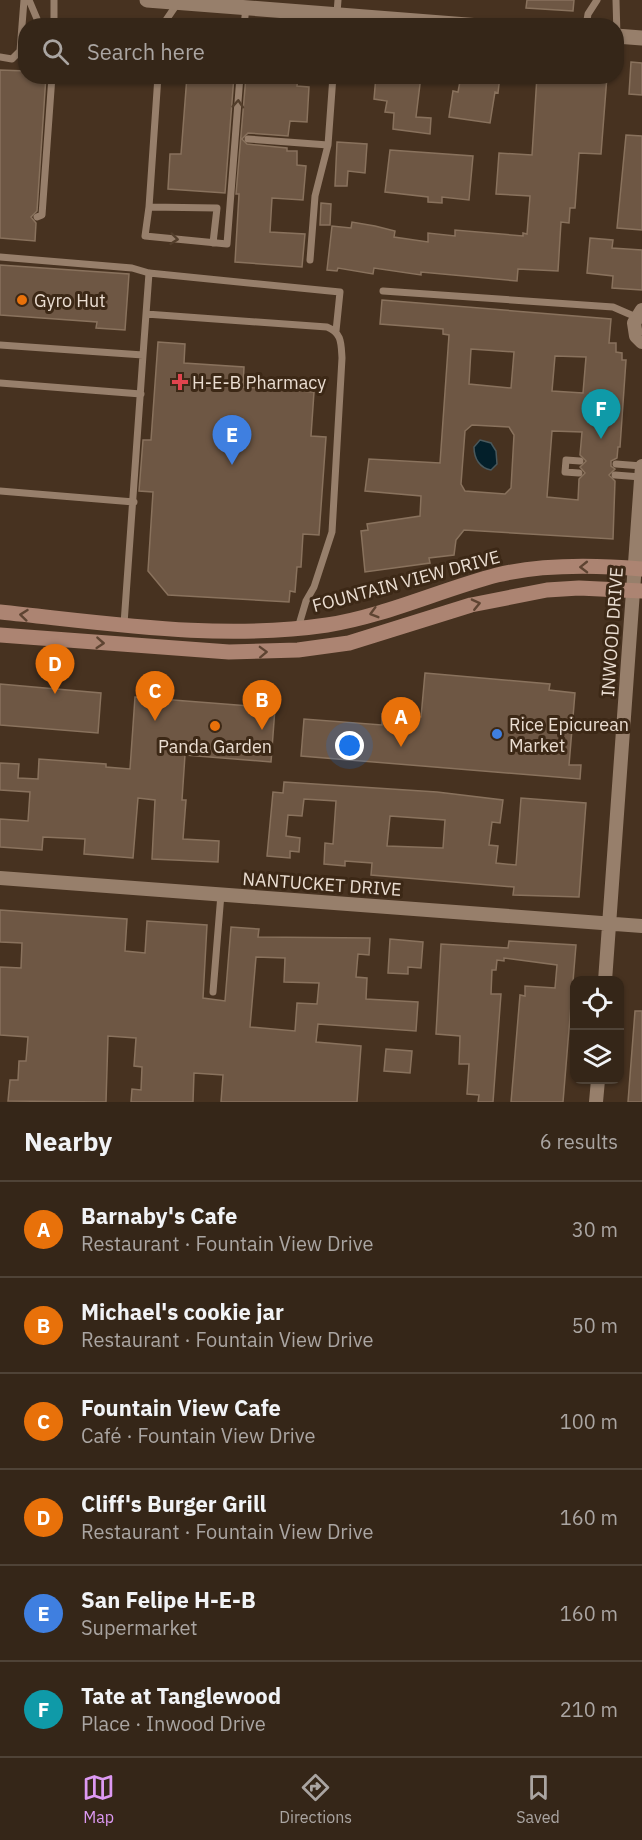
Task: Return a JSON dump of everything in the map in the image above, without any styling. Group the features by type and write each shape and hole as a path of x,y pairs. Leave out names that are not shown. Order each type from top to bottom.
{"main road":[{"name":"FOUNTAIN VIEW DRIVE","path":"0,612 124,624 247,632 328,625 498,575 530,570 639,569"},
{"path":"0,635 229,652 298,650 349,643 471,605 547,590 579,588 638,591"},
{"path":"412,601 420,620"},
{"path":"297,628 298,650"}],"street":[{"path":"147,0 216,3 246,8 392,18"},
{"path":"624,37 642,38"},
{"path":"639,314 634,330 642,342"},
{"name":"INWOOD DRIVE","path":"605,976 638,591 642,466"},
{"name":"NANTUCKET DRIVE","path":"0,878 642,926"},
{"path":"596,1102 598,1084"}],"lane":[{"path":"23,18 24,0"},
{"path":"29,0 37,18"},
{"path":"54,0 54,18"},
{"path":"587,18 597,0"},
{"path":"616,0 616,18"},
{"path":"167,18 178,2"},
{"path":"245,18 246,8"},
{"path":"0,57 12,59 18,53"},
{"path":"37,217 42,215 51,84"},
{"path":"157,84 146,236 227,244 239,84"},
{"path":"310,260 315,196 328,145 332,84"},
{"path":"248,139 328,145"},
{"path":"149,207 217,208 213,243"},
{"path":"0,257 132,268 149,273 340,292 336,331"},
{"path":"124,624 149,273"},
{"path":"383,291 613,307 639,314"},
{"path":"146,314 327,327 336,331 341,338 342,358 332,532 314,587 306,601 297,628"},
{"path":"0,345 143,355"},
{"path":"0,383 141,394"},
{"path":"579,473 565,472 566,460 580,461"},
{"path":"616,464 642,466"},
{"path":"615,475 641,477"},
{"path":"0,491 134,502"},
{"path":"213,992 221,894"}],"water":[{"path":"480,440 491,443 496,451 497,464 491,470 481,465 475,455 474,447"}],"building":[{"path":"527,0 574,0 573,11 526,8"},
{"path":"631,62 642,63 642,95 629,94"},
{"path":"0,70 18,71 18,84 45,84 37,211 31,217 36,223 35,241 0,238"},
{"path":"186,84 233,84 225,193 168,189 170,154 181,154"},
{"path":"245,84 297,84 297,86 309,87 307,122 290,121 288,136 248,133 242,139 247,144 297,151 297,165 306,166 303,200 272,198 270,232 305,234 302,267 235,262 239,194 236,194"},
{"path":"375,84 420,84 416,117 431,118 430,134 393,129 394,113 385,112 387,101 374,99"},
{"path":"460,84 499,84 498,93 495,92 490,123 449,117 453,91 458,92"},
{"path":"536,84 606,84 601,154 579,153 575,208 570,208 569,223 561,222 558,271 518,269 517,281 421,272 421,275 374,268 373,274 338,268 337,271 327,270 332,226 351,228 352,222 395,231 394,237 428,242 428,233 455,236 455,230 523,236 523,233 527,234 530,196 496,194 499,153 532,155"},
{"path":"626,135 642,136 642,230 617,228"},
{"path":"337,142 367,144 365,173 348,171 347,186 335,186"},
{"path":"390,150 473,156 469,200 442,197 442,203 428,202 428,197 385,192"},
{"path":"321,203 331,204 330,225 320,225"},
{"path":"590,238 613,240 612,248 642,250 642,290 612,288 613,276 587,273"},
{"path":"0,265 129,274 125,330 96,328 97,322 0,315"},
{"path":"382,300 611,319 609,343 616,343 616,352 622,353 622,360 626,360 620,447 618,447 617,458 611,461 611,466 615,469 609,475 615,481 613,539 464,530 456,540 454,555 429,558 430,563 365,572 361,531 368,530 367,524 420,516 421,496 365,491 369,459 440,463 449,335 443,334 443,329 380,324","holes":["471,349 514,352 511,388 469,384","555,356 586,357 583,393 552,391","472,425 509,427 514,435 511,488 505,494 465,491 461,484 465,431","552,431 582,432 580,455 586,461 580,467 585,473 579,479 578,500 547,497"]},
{"path":"158,342 185,344 184,363 244,367 243,387 314,392 311,436 326,437 319,535 303,534 301,567 297,567 295,592 290,591 289,602 168,595 148,571 153,492 139,491 143,440 151,440"},
{"path":"425,673 550,684 549,690 575,693 569,765 581,765 580,779 301,756 304,719 382,725 382,714 421,717"},
{"path":"0,684 101,693 98,733 0,725"},
{"path":"135,697 275,708 271,762 185,755 182,800 186,800 183,839 219,841 218,862 152,859 155,800 138,798 133,858 84,854 85,839 43,837 42,850 0,847 0,819 28,821 30,792 0,790 0,763 19,764 18,778 38,779 39,759 106,764 106,767 130,769"},
{"path":"284,782 437,792 503,800 500,823 492,822 489,845 498,846 496,863 516,865 521,798 586,803 579,897 513,895 514,887 371,875 372,863 345,861 345,866 324,864 325,843 333,844 336,801 304,799 302,816 288,815 286,836 300,838 299,852 290,851 290,858 267,856 273,792 283,793","holes":["390,816 445,820 443,848 387,846"]},
{"path":"0,910 127,919 125,951 145,953 147,921 207,925 203,998 225,1001 231,927 259,929 258,937 370,938 369,955 358,954 356,977 367,978 366,999 418,1002 416,1031 318,1024 316,1042 361,1046 357,1102 221,1102 223,1075 194,1073 193,1102 131,1102 132,1089 141,1090 142,1067 134,1066 136,1038 108,1036 106,1102 8,1101 10,1080 18,1080 19,1061 26,1061 28,1037 0,1035 0,967 21,968 22,943 0,942","holes":["256,957 285,958 284,982 319,983 317,1004 297,1003 295,1031 250,1027"]},
{"path":"390,939 423,942 421,968 408,967 408,974 388,973"},
{"path":"509,941 576,945 573,976 570,976 570,1017 563,1102 511,1102 520,995 525,996 525,986 555,988 557,965 504,958 504,961 497,960 496,970 492,970 491,994 501,994 493,1102 478,1102 479,1095 467,1094 469,1064 459,1064 460,1036 436,1034 441,944 508,948"},
{"path":"635,1011 642,1011 642,1102 628,1102"},
{"path":"386,1049 412,1051 410,1073 384,1071"}],"place":[{"name":"Gyro Hut","path":"22,300"},
{"name":"H-E-B Pharmacy","path":"180,382"},
{"name":"Tate at Tanglewood","path":"601,439"},
{"name":"San Felipe H-E-B","path":"232,465"},
{"name":"Cliff's Burger Grill","path":"55,694"},
{"name":"Fountain View Cafe","path":"155,721"},
{"name":"Panda Garden","path":"215,726"},
{"name":"Michael's cookie jar","path":"262,730"},
{"name":"Rice Epicurean Market","path":"497,734"},
{"name":"Barnaby's Cafe","path":"401,747"}]}
